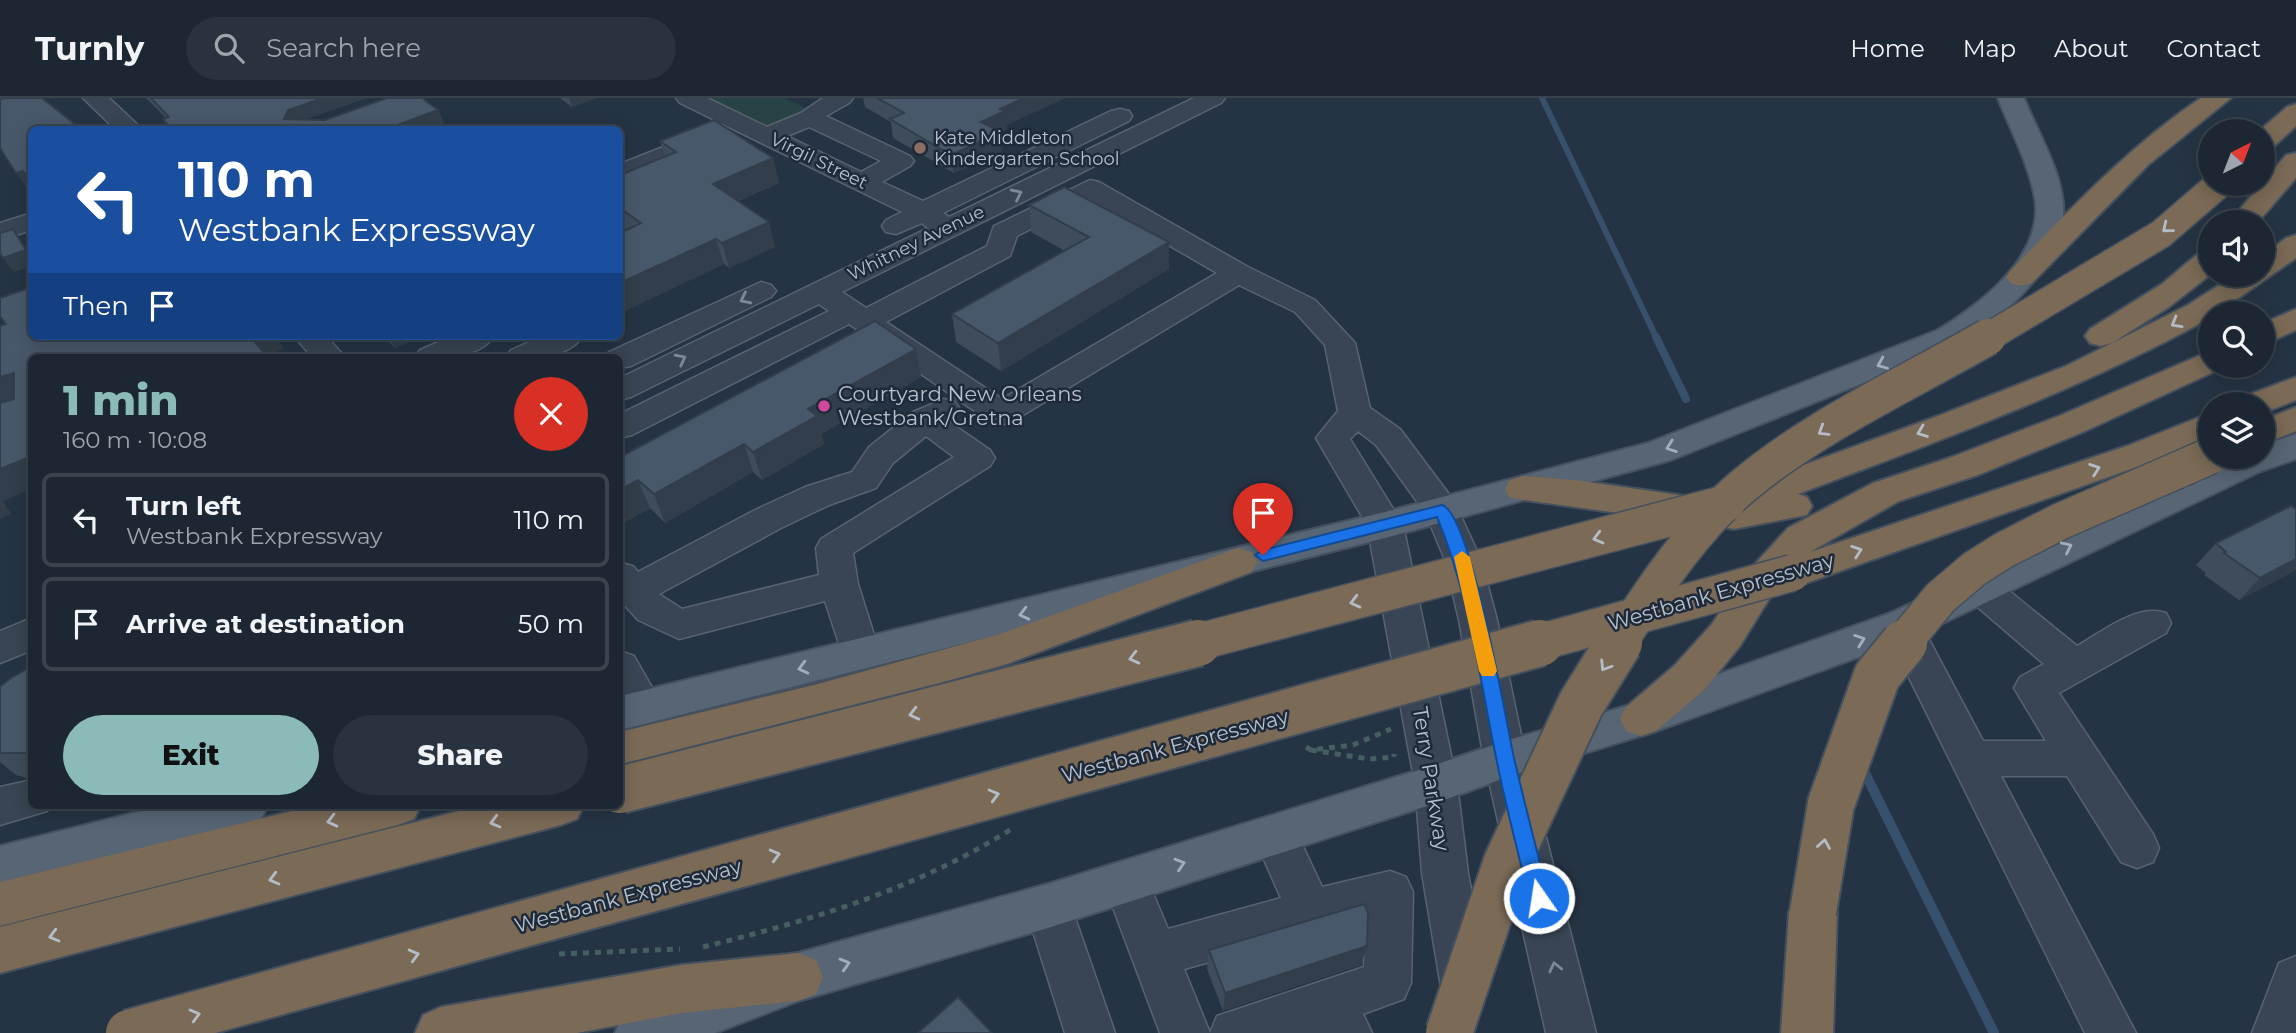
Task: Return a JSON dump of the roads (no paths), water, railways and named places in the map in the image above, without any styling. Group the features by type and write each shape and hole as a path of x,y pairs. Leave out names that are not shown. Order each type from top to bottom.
{"highway":[{"path":"2021,277 2118,176 2180,122 2218,98"},
{"path":"2275,131 2296,112"},
{"path":"2253,210 2296,161"},
{"path":"1450,1033 1453,1015 1507,862 1581,704 1648,596 1690,542 1742,487 1818,433 2056,299 2161,234 2204,196"},
{"path":"2275,260 2296,244"},
{"path":"1957,419 2141,313 2198,270"},
{"path":"623,789 1412,588 1759,495 2076,374 2150,337 2238,287"},
{"path":"1641,719 1689,678 1726,635 1755,589 1801,538 1886,492 2071,424 2198,366"},
{"path":"2275,397 2296,388"},
{"path":"2275,428 2296,418"},
{"name":"Westbank Expressway","path":"129,1033 1792,573 2139,454 2198,429"},
{"path":"1807,1033 1813,912 1831,804 1877,676 1940,598 1974,569 2004,550 2061,521 2198,461"},
{"path":"1523,489 1734,516 1886,492"},
{"path":"623,749 814,702 1007,648 1238,562"},
{"path":"0,904 382,809"},
{"path":"0,950 546,809"},
{"path":"441,1033 681,989 798,977"}],"main road":[{"path":"631,710 1238,562 1659,452 1949,337 1981,317 2012,289 2041,247 2049,223 2049,201 2034,149 2011,98"},
{"path":"641,1033 798,977 1048,906 1436,785 1505,759 1641,719 1902,625 2248,463 2296,446"},
{"path":"0,867 229,809"}],"street":[{"path":"95,98 126,126"},
{"name":"Virgil Street","path":"688,98 924,212 947,229"},
{"path":"767,136 810,118 818,110 841,98"},
{"name":"Whitney Avenue","path":"863,242 979,183 1159,98"},
{"name":"Whitney Avenue","path":"623,358 806,276 947,229 1213,98"},
{"path":"810,118 901,161 862,182"},
{"path":"623,172 742,124"},
{"path":"0,232 28,222"},
{"path":"1238,273 1305,306 1340,343 1355,413 1388,437 1442,510 1463,560 1478,620 1505,759 1571,1033"},
{"path":"623,426 857,316 806,276"},
{"name":"Whitney Avenue","path":"623,388 806,276"},
{"path":"313,340 326,354"},
{"path":"438,354 469,340"},
{"path":"529,354 560,340"},
{"path":"839,584 679,624 651,610 627,584 817,496 864,480 881,456 925,421 969,392"},
{"name":"Terry Parkway","path":"1355,413 1333,438 1385,525 1436,785 1445,873 1472,1033"},
{"path":"834,548 978,458 925,421"},
{"path":"788,510 834,548 839,584 860,654"},
{"path":"1979,587 2074,666"},
{"path":"2137,848 2034,688 2152,623"},
{"path":"1902,625 2111,1033"},
{"path":"0,648 28,635"},
{"path":"623,679 631,710"},
{"path":"1971,759 2079,758"},
{"path":"0,806 28,799"},
{"path":"1275,835 1310,911"},
{"path":"1156,956 1310,911 1391,892 1445,873"},
{"path":"1126,881 1185,1033"},
{"path":"1235,1033 1333,1019 1387,983 1391,892"},
{"path":"1048,906 1090,1033"},
{"path":"2277,1033 2296,979"}],"lane":[{"path":"1090,188 1238,273 1001,414 857,316 1000,250 1004,232 1090,188"}],"waterway":[{"path":"1542,98 1657,339"},
{"path":"1656,337 1686,399"},
{"path":"1861,765 1994,1033"}],"place":[{"name":"Kate Middleton Kindergarten School","path":"920,148"},
{"name":"Courtyard New Orleans Westbank/Gretna","path":"824,406"}]}
